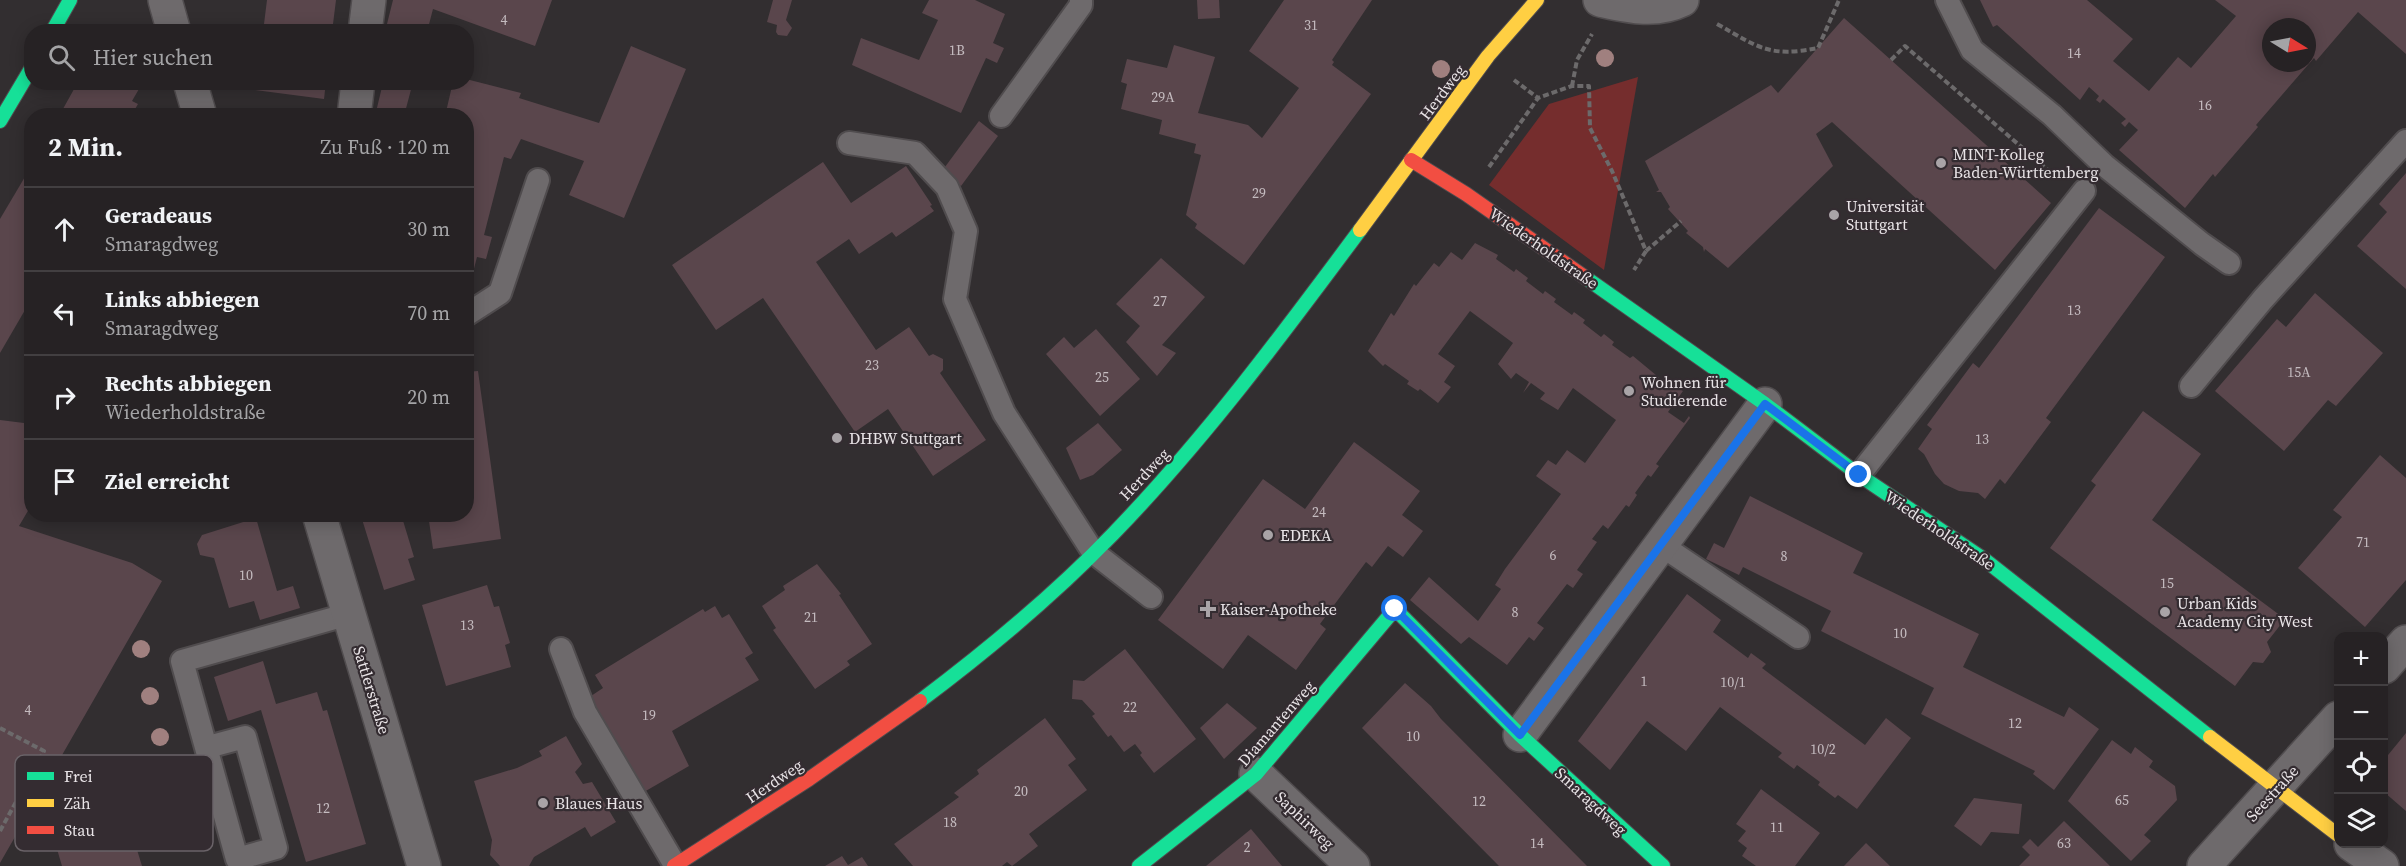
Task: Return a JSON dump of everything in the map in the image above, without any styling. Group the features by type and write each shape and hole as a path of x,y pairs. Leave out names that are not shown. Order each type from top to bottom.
{"street":[{"path":"56,24 70,0"},
{"path":"165,0 172,24"},
{"path":"366,24 369,0"},
{"name":"Herdweg","path":"675,866 839,757 936,688 1024,618 1093,552 1164,479 1248,378 1411,160 1537,0"},
{"path":"1605,1 1639,9 1671,5 1682,0"},
{"path":"0,121 24,80"},
{"path":"192,90 198,108"},
{"path":"355,108 357,90"},
{"name":"Wiederholdstraße","path":"1411,160 1466,194 1765,404 1859,475 1985,560 2334,832"},
{"path":"1520,735 1765,404"},
{"name":"Sattlerstraße","path":"321,522 424,866"},
{"name":"Smaragdweg","path":"1395,609 1520,735 1662,866"},
{"name":"Diamantenweg","path":"1139,866 1256,774 1395,609"},
{"path":"2388,662 2406,642"},
{"name":"Seestraße","path":"2204,866 2334,723"},
{"name":"Saphirweg","path":"1256,774 1353,866"},
{"path":"2358,848 2382,866"}],"lane":[{"path":"1001,116 1081,5 1081,0"},
{"path":"1947,0 1972,50 2052,116 2104,165 2229,263"},
{"path":"2191,386 2263,299 2406,141"},
{"path":"849,143 915,153 946,187 966,231 955,299 1004,413 1093,552 1151,597"},
{"path":"474,310 500,293 538,180"},
{"path":"1859,475 2081,194"},
{"path":"1661,545 1798,637"},
{"path":"210,755 182,661 349,614"},
{"path":"561,649 585,712 675,866"},
{"path":"208,747 245,737 276,848 237,859 213,766"}],"path":[{"path":"1717,24 1760,49 1783,54 1798,52 1818,48 1839,0"},
{"path":"1572,86 1577,60 1605,1"},
{"path":"1891,60 1905,46 2081,194"},
{"path":"1466,194 1502,152 1538,98 1572,86 1589,86 1590,128 1612,171 1646,251"},
{"path":"1616,299 1646,251 1681,221"},
{"path":"0,728 44,751 42,755"},
{"path":"0,831 15,804"}],"shaded area":[{"path":"1638,77 1604,270 1489,185 1549,104"}],"building":[{"path":"267,0 336,0 333,24 264,24"},
{"path":"393,0 552,0 535,46 433,9 429,24 387,24"},
{"path":"773,0 792,0 786,20 792,28 787,36 778,35 777,25 767,22"},
{"path":"929,0 975,0 1005,14 993,43 1004,48 997,63 986,58 961,113 852,65 861,38 919,60 938,20 922,13"},
{"path":"1197,0 1219,0 1220,18 1198,19"},
{"path":"1284,0 1372,0 1332,60 1334,62 1332,65 1371,94 1244,265 1195,228 1197,224 1186,215 1201,155 1194,153 1196,144 1159,134 1162,120 1121,109 1127,84 1121,82 1127,59 1167,68 1174,45 1215,57 1198,113 1248,125 1262,138 1299,88 1249,51"},
{"path":"1980,0 2087,0 2133,39 2113,61 2149,91 2178,57 2191,68 2236,16 2215,0 2406,0 2406,54 2358,12 2316,61 2316,18 2262,18 2262,72 2302,72 2256,125 2258,127 2215,177 2213,174 2185,208 2119,150 2138,130 2129,122 2125,127 2121,123 2126,119 2103,99 2100,103 2096,100 2099,96 2089,87 2080,100 1997,25 1993,27"},
{"path":"1844,18 2051,203 1995,270 1832,122 1816,134 1833,166 1728,268 1705,249 1704,252 1703,247 1686,233 1688,231 1668,209 1670,207 1661,192 1656,192 1659,190 1645,161 1771,85 1778,93"},
{"path":"631,46 686,69 624,218 569,195 584,161 521,139 511,159 504,157 484,235 492,237 486,259 477,257 474,269 474,108 447,108 451,90 474,90 474,81 521,93 519,98 599,123"},
{"path":"74,90 138,90 132,101 138,104 136,108 63,108"},
{"path":"255,90 325,90 324,99"},
{"path":"381,90 411,90 406,108 377,108"},
{"path":"979,121 998,136 961,186 942,171"},
{"path":"823,162 851,203 906,166 932,205 930,206 934,211 896,237 892,232 859,254 849,239 816,262 876,350 909,327 929,356 933,354 943,359 943,370 940,373 986,440 933,476 888,409 855,432 763,298 716,330 672,265"},
{"path":"2406,173 2406,289 2357,246 2387,212 2379,204"},
{"path":"24,178 24,312 0,353 0,219"},
{"path":"2099,208 2165,257 2046,418 2051,422 2005,484 2000,479 1985,499 1978,493 1959,491 1944,484 1935,474 1924,454 1918,449 1932,429 1927,425 1973,363 1979,368"},
{"name":"Wohnen für Studierende","path":"1475,243 1498,255 1496,259 1514,272 1516,269 1528,278 1526,281 1543,294 1545,291 1556,299 1554,302 1572,315 1574,312 1585,320 1583,323 1601,337 1604,334 1614,342 1612,345 1630,358 1633,356 1674,390 1677,387 1683,391 1668,412 1684,423 1689,416 1690,418 1656,464 1659,466 1651,477 1648,475 1635,493 1637,495 1629,507 1626,505 1608,529 1603,525 1592,539 1597,542 1577,570 1583,574 1573,588 1567,584 1537,623 1544,628 1534,641 1529,637 1507,665 1469,637 1461,644 1410,600 1429,577 1478,621 1501,589 1495,585 1505,569 1561,494 1536,476 1548,460 1556,465 1567,450 1585,463 1616,420 1573,388 1558,410 1540,399 1545,393 1531,383 1523,393 1529,382 1516,373 1511,379 1498,364 1513,343 1470,311 1438,354 1455,366 1444,382 1451,387 1438,403 1420,389 1418,391 1407,384 1409,381 1385,364 1383,366 1368,351 1391,313 1394,316 1414,284 1416,286 1434,263 1439,267 1451,252 1462,260"},
{"path":"1161,258 1205,297 1162,345 1176,353 1157,376 1126,342 1140,326 1116,304"},
{"path":"2315,293 2383,353 2336,406 2328,400 2284,451 2215,391 2277,319 2286,327"},
{"path":"1096,329 1140,379 1100,416 1046,354 1064,337 1074,348"},
{"path":"474,371 478,371 501,539 433,549 429,522 474,522"},
{"path":"2143,411 2201,454 2152,520 2285,619 2267,642 2271,652 2263,663 2253,662 2235,686 2050,548 2096,485 2091,481"},
{"path":"0,420 24,423 24,518 19,526 132,563 162,581 62,755 15,755 15,837 0,863"},
{"path":"1098,423 1122,450 1093,475 1080,480 1066,448"},
{"path":"1354,442 1420,491 1402,515 1423,531 1403,557 1388,546 1372,567 1366,562 1320,624 1326,629 1296,670 1248,635 1223,669 1158,620 1263,479 1305,509"},
{"path":"2380,455 2406,478 2406,580 2365,627 2298,568 2342,517 2333,510"},
{"path":"1750,496 1863,553 1853,573 1979,634 1963,667 2064,717 2069,707 2099,729 2054,790 2033,774 2035,771 1921,714 1934,688 1821,631 1831,611 1743,567 1739,575 1706,559 1714,543 1724,548"},
{"path":"243,522 257,522 277,591 293,586 300,608 260,620 254,601 229,608 214,558 200,555 197,544 202,535"},
{"path":"363,522 403,522 414,557 408,559 415,580 384,590"},
{"path":"817,564 841,594 839,595 872,644 847,661 850,665 815,689 773,630 776,628 762,606 785,590 783,586"},
{"path":"487,585 494,607 499,606 510,643 505,645 511,667 446,686 422,605"},
{"path":"1687,594 1721,620 1713,632 1748,658 1751,653 1766,664 1762,668 1865,745 1886,718 1911,738 1857,809 1838,795 1835,798 1818,785 1820,782 1797,765 1794,769 1778,757 1782,753 1720,707 1686,751 1647,721 1610,770 1578,741"},
{"path":"715,606 722,618 729,614 753,653 745,658 759,680 672,731 689,766 644,792 588,698 603,688 595,675 703,609 705,612"},
{"path":"1125,649 1196,739 1154,773 1140,755 1142,753 1135,744 1124,752 1111,735 1108,737 1092,716 1095,714 1082,700 1072,699 1073,680 1084,681"},
{"path":"263,661 276,704 317,692 323,711 327,710 366,844 306,862 261,710 228,721 214,677"},
{"path":"1405,683 1431,706 1441,719 1587,866 1499,866 1362,728"},
{"path":"1227,703 1257,728 1224,759 1200,728"},
{"path":"1045,718 1076,759 1068,765 1087,790 1029,834 1038,846 1012,866 1007,862 1002,866 913,866 894,844 959,797 954,793 979,774 977,770"},
{"path":"2406,733 2406,811 2388,795 2388,755"},
{"name":"Blaues Haus","path":"566,736 582,764 575,772 583,784 592,782 616,822 591,837 585,827 534,857 529,866 500,866 490,855 492,840 474,781 517,768 542,756 539,751"},
{"path":"2112,740 2131,754 2135,747 2153,761 2149,767 2175,786 2177,800 2144,835 2151,841 2131,861 2068,801"},
{"path":"1761,789 1820,833 1795,866 1756,866 1742,856 1747,848 1738,841 1746,831 1736,824"},
{"path":"1974,798 2022,804 2019,834 1991,832 1981,846 1954,826"},
{"path":"2064,821 2110,866 2019,866 2030,855 2022,847 2030,839 2038,847"},
{"path":"1251,829 1282,866 1206,866"},
{"path":"1866,843 1890,866 1844,866"},
{"path":"58,851 137,851 142,866 62,866"},
{"path":"842,856 848,865 862,857 868,866 825,866"}],"traffic: fast":[{"path":"56,24 70,0"},
{"path":"0,121 24,80"},
{"path":"920,701 971,662 1044,600 1091,557 1147,498 1211,424 1360,230"},
{"path":"1586,278 1765,404 1859,475 1985,560 2210,737"},
{"path":"1139,866 1256,774 1395,609 1520,735 1663,866"}],"traffic: slow":[{"path":"1360,230 1488,56 1537,0"},
{"path":"2210,737 2334,832"}],"traffic: jam":[{"path":"1411,160 1466,194 1586,278"},
{"path":"674,866 809,779 920,701"}],"place":[{"name":"MINT-Kolleg Baden-Württemberg","path":"1941,163"},
{"name":"Universität Stuttgart","path":"1834,215"},
{"name":"Wohnen für Studierende","path":"1629,391"},
{"name":"DHBW Stuttgart","path":"837,438"},
{"name":"EDEKA","path":"1268,535"},
{"name":"Kaiser-Apotheke","path":"1208,609"},
{"name":"Urban Kids Academy City West","path":"2165,612"},
{"name":"Blaues Haus","path":"543,803"}],"route":[{"path":"1395,609 1520,735 1765,404 1859,475"}]}
